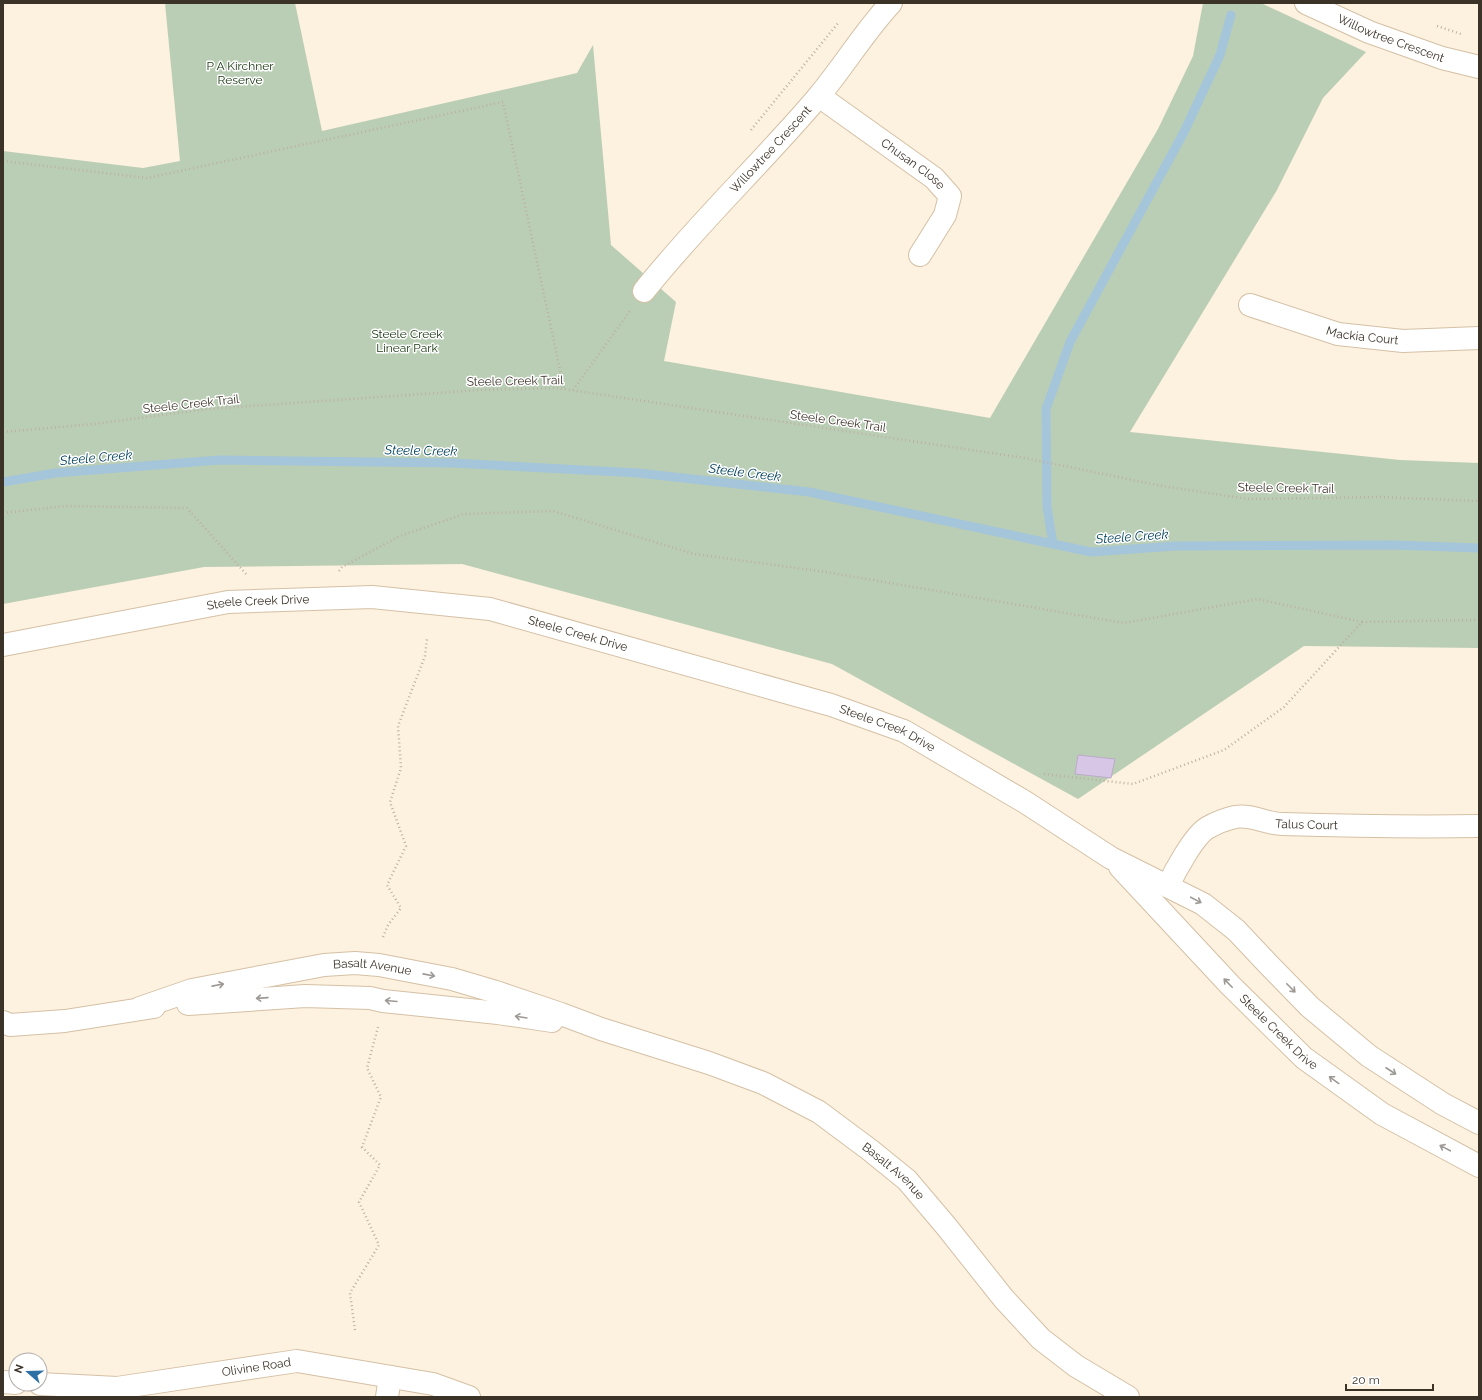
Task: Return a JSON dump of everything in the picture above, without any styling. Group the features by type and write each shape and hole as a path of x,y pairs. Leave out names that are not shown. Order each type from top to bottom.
{"street":[{"name":"Willowtree Crescent","path":"644,291 668,261 819,96 876,19 891,3"},
{"name":"Willowtree Crescent","path":"1306,3 1369,32 1442,58 1479,67"},
{"name":"Chusan Close","path":"819,96 934,178 950,196 945,215 920,255"},
{"name":"Mackia Court","path":"1250,305 1338,334 1403,341 1479,338"},
{"name":"Steele Creek Drive","path":"3,645 228,602 372,597 490,609 831,705 904,732 1024,802 1111,858 1203,904 1236,930 1310,1007 1369,1056 1442,1104 1479,1123"},
{"name":"Talus Court","path":"1168,886 1180,862 1205,829 1235,817 1255,818 1278,824 1406,827 1479,826"},
{"name":"Steele Creek Drive","path":"1111,858 1230,985 1304,1058 1382,1114 1479,1166"},
{"name":"Basalt Avenue","path":"140,1008 192,990 324,965 355,963 379,965 452,980 510,997 601,1029 709,1063 763,1083 818,1112 870,1150 906,1180 946,1226 1004,1299 1041,1339 1076,1366 1128,1397"},
{"name":"Basalt Avenue","path":"3,1022 10,1025 65,1021 140,1008 305,996 370,998 383,1001 498,1013 601,1029"},
{"name":"Olivine Road","path":"48,1388 117,1388 297,1361 389,1387 433,1384 469,1397"}],"path":[{"path":"3,161 147,178 503,102 564,389"},
{"path":"573,390 644,291"},
{"name":"Steele Creek Trail","path":"3,432 94,424 223,408 480,390 564,389 1025,458 1162,486 1248,499 1380,497 1479,501"},
{"path":"3,513 66,506 187,508 247,576 254,601"},
{"path":"313,599 342,567 400,536 464,514 553,511 694,554 826,572 1124,623 1258,599 1362,622 1479,620"},
{"path":"1044,774 1133,784 1224,750 1284,707 1362,622"},
{"path":"383,937 388,925 401,908 387,885 406,846 390,802 400,768 398,726 425,656 427,639"},
{"path":"355,1330 350,1293 379,1245 359,1202 380,1165 362,1147 381,1097 367,1068 379,1026"}],"green space":[{"name":"Steele Creek Linear Park","path":"165,3 295,3 322,131 577,73 593,45 611,245 676,302 664,361 990,418 1158,129 1193,56 1203,3 1263,4 1366,52 1323,98 1277,190 1130,432 1400,460 1479,463 1479,648 1304,646 1078,799 832,664 462,564 204,567 3,604 3,151 143,168 180,161"}],"building":[{"path":"1078,755 1115,759 1111,778 1075,774"}],"waterway":[{"path":"1053,544 1047,507 1046,409 1070,342 1184,132 1220,55 1231,15"},
{"name":"Steele Creek","path":"3,482 56,473 219,460 453,463 638,473 809,492 1091,552 1176,546 1394,545 1479,548"}],"park label":[{"name":"P A Kirchner Reserve","path":"240,73"}]}
